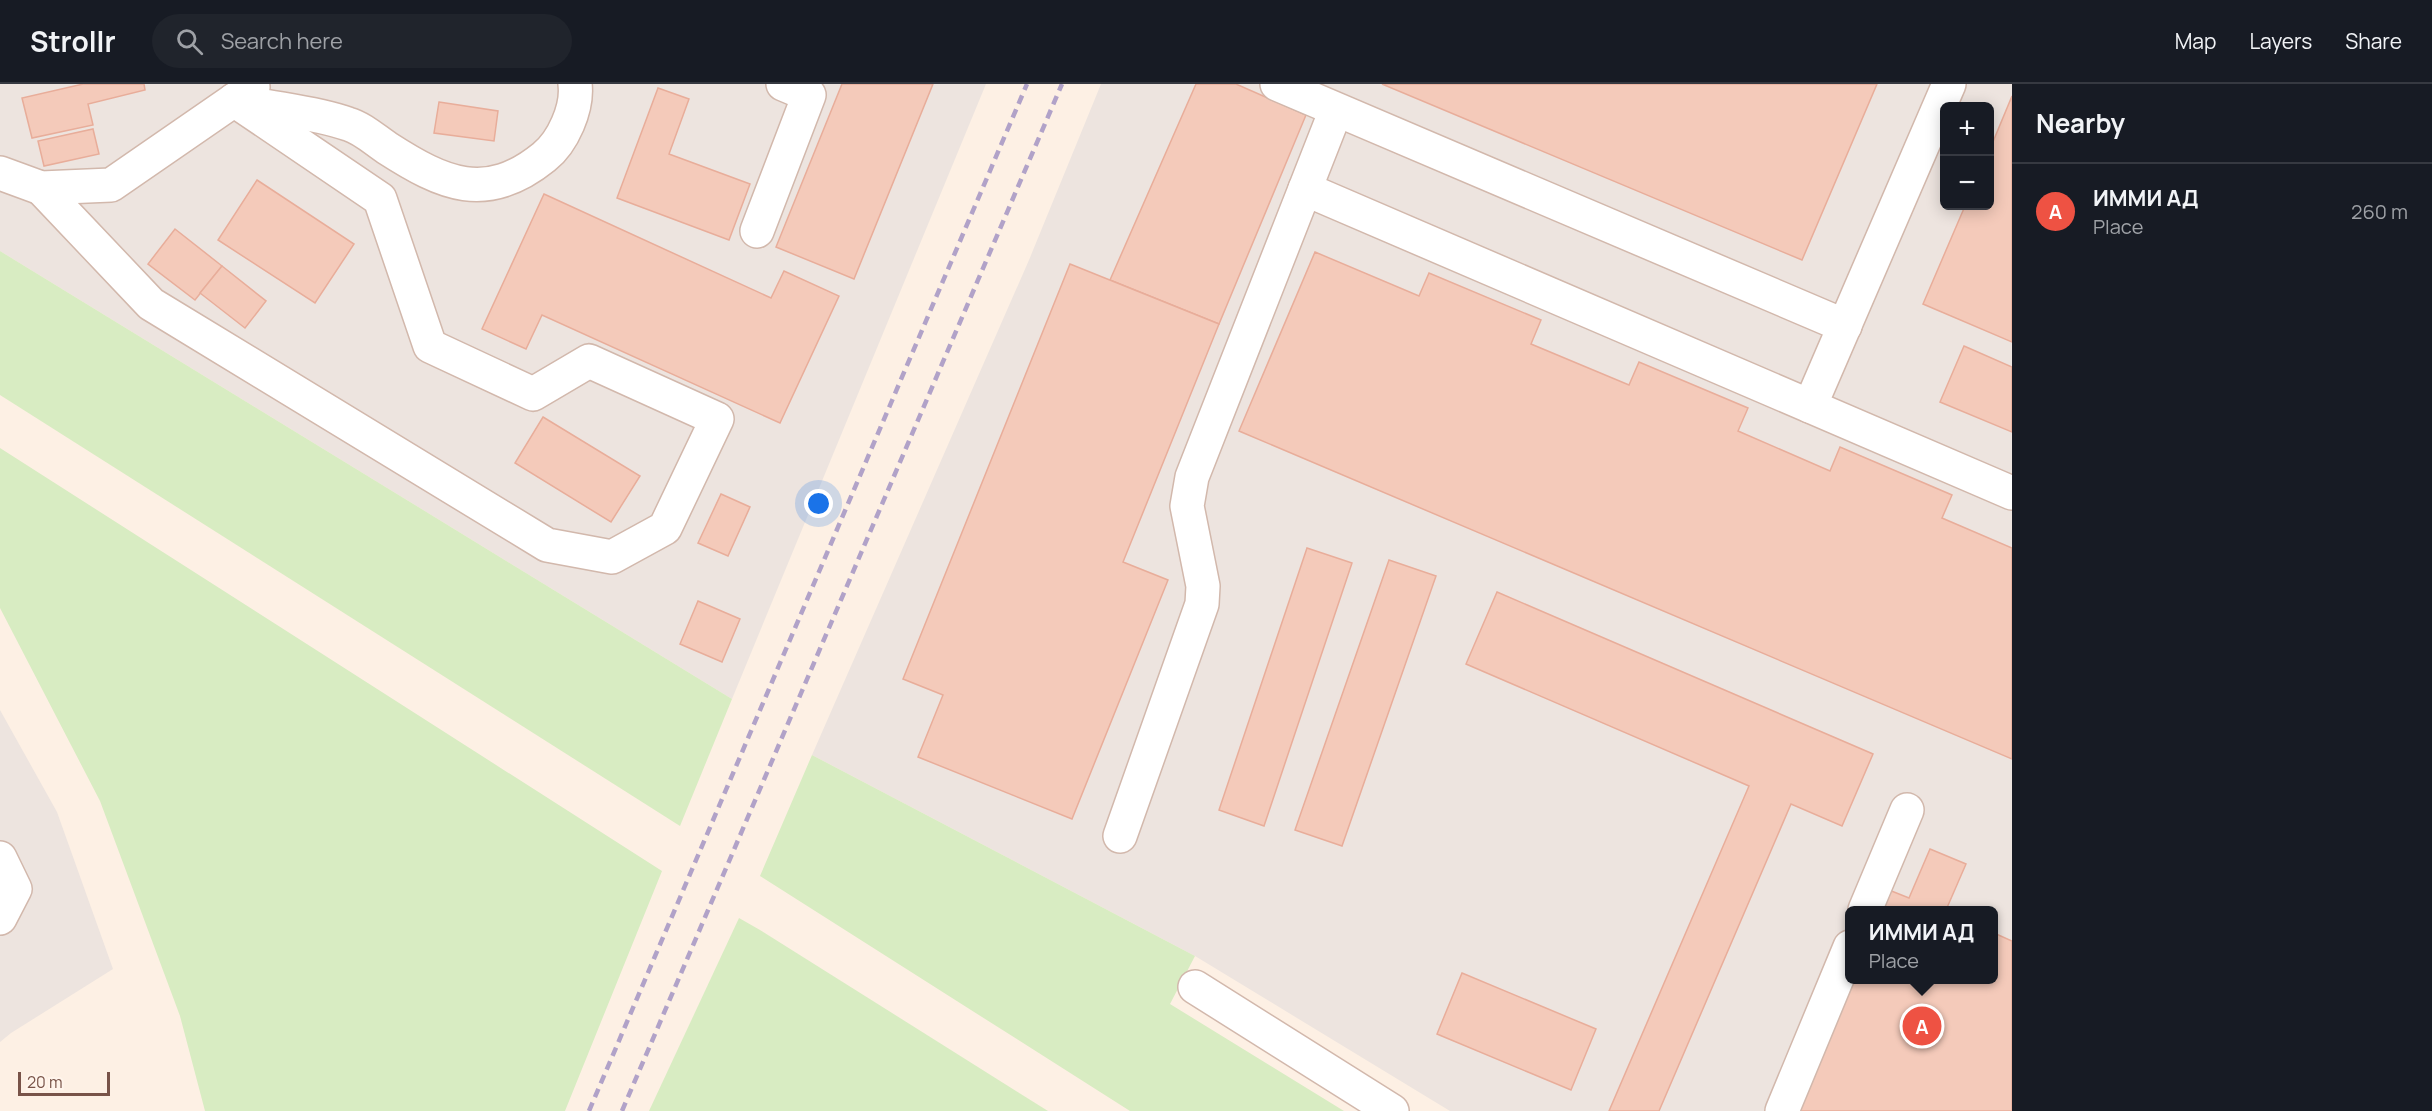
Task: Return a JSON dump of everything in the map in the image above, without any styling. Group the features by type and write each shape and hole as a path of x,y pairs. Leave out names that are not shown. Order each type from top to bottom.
{"street":[{"path":"246,92 350,124 425,172 458,184 492,185 525,173 552,152 569,122 575,84"},
{"path":"757,231 809,94 783,84"},
{"path":"1277,84 1845,326"},
{"path":"1810,406 1949,84"},
{"path":"0,173 41,188 111,185 246,92"},
{"path":"41,188 152,304 547,545 612,557 665,528 717,418 590,361 533,394 430,346 380,199 246,92"},
{"path":"1120,837 1202,604 1203,586 1187,506 1192,477 1336,110"},
{"path":"1305,189 2012,493"},
{"path":"1867,906 1907,810"},
{"path":"0,858 15,889 0,918"},
{"path":"1782,1111 1845,959"},
{"path":"1195,987 1392,1111"}],"shaded area":[{"path":"0,84 986,84 732,699 0,251"},
{"path":"1101,84 2012,84 2012,1111 1450,1111 1195,956 812,755 1029,260"},
{"path":"0,710 57,812 113,969 0,1042"}],"green space":[{"path":"0,251 732,699 680,826 0,395"},
{"path":"0,448 662,871 565,1111 205,1111 180,1016 100,801 0,608"},
{"path":"812,755 1195,956 1170,1004 1344,1111 1130,1111 760,876"},
{"path":"739,918 760,930 1048,1111 649,1111"}],"building":[{"path":"83,84 144,84 145,90 88,104 93,125 32,138 22,98"},
{"path":"842,84 933,84 854,279 776,247"},
{"path":"1196,84 1236,84 1306,115 1219,324 1110,280"},
{"path":"1382,84 1877,84 1802,260"},
{"path":"658,88 689,99 669,154 750,184 729,240 617,198"},
{"path":"2012,96 2012,342 1923,304 1963,210 1994,210 1994,139"},
{"path":"439,102 498,111 494,141 434,133"},
{"path":"93,129 99,154 44,166 38,141"},
{"path":"257,180 354,244 315,303 218,240"},
{"path":"544,194 771,298 784,271 839,296 780,423 542,315 526,349 482,329"},
{"path":"175,229 222,266 195,300 148,264"},
{"path":"1315,252 1419,296 1429,273 1541,320 1531,344 1629,385 1639,362 1748,408 1738,431 1830,471 1840,447 1952,495 1942,518 2012,548 2012,759 1239,431"},
{"path":"1070,264 1219,324 1123,562 1168,580 1072,819 918,757 943,695 903,679"},
{"path":"222,266 266,301 245,328 200,293"},
{"path":"1964,346 2012,367 2012,432 1940,402"},
{"path":"543,417 640,476 611,522 515,463"},
{"path":"721,494 750,507 728,556 698,543"},
{"path":"1307,548 1352,563 1264,826 1219,810"},
{"path":"1389,560 1436,576 1342,846 1295,830"},
{"path":"1497,592 1873,754 1842,826 1791,804 1659,1111 1609,1111 1749,786 1466,664"},
{"path":"698,601 740,619 722,662 680,644"},
{"path":"1930,849 1966,864 1948,906 1882,906 1889,890 1909,898"},
{"path":"1998,935 2012,941 2012,1111 1796,1111 1849,984 1998,984"},
{"path":"1462,973 1596,1029 1571,1090 1437,1034"}],"railway":[{"path":"589,1111 1027,84"},
{"path":"622,1111 1062,84"}],"place":[{"name":"ИММИ АД","path":"1922,1026"}]}
